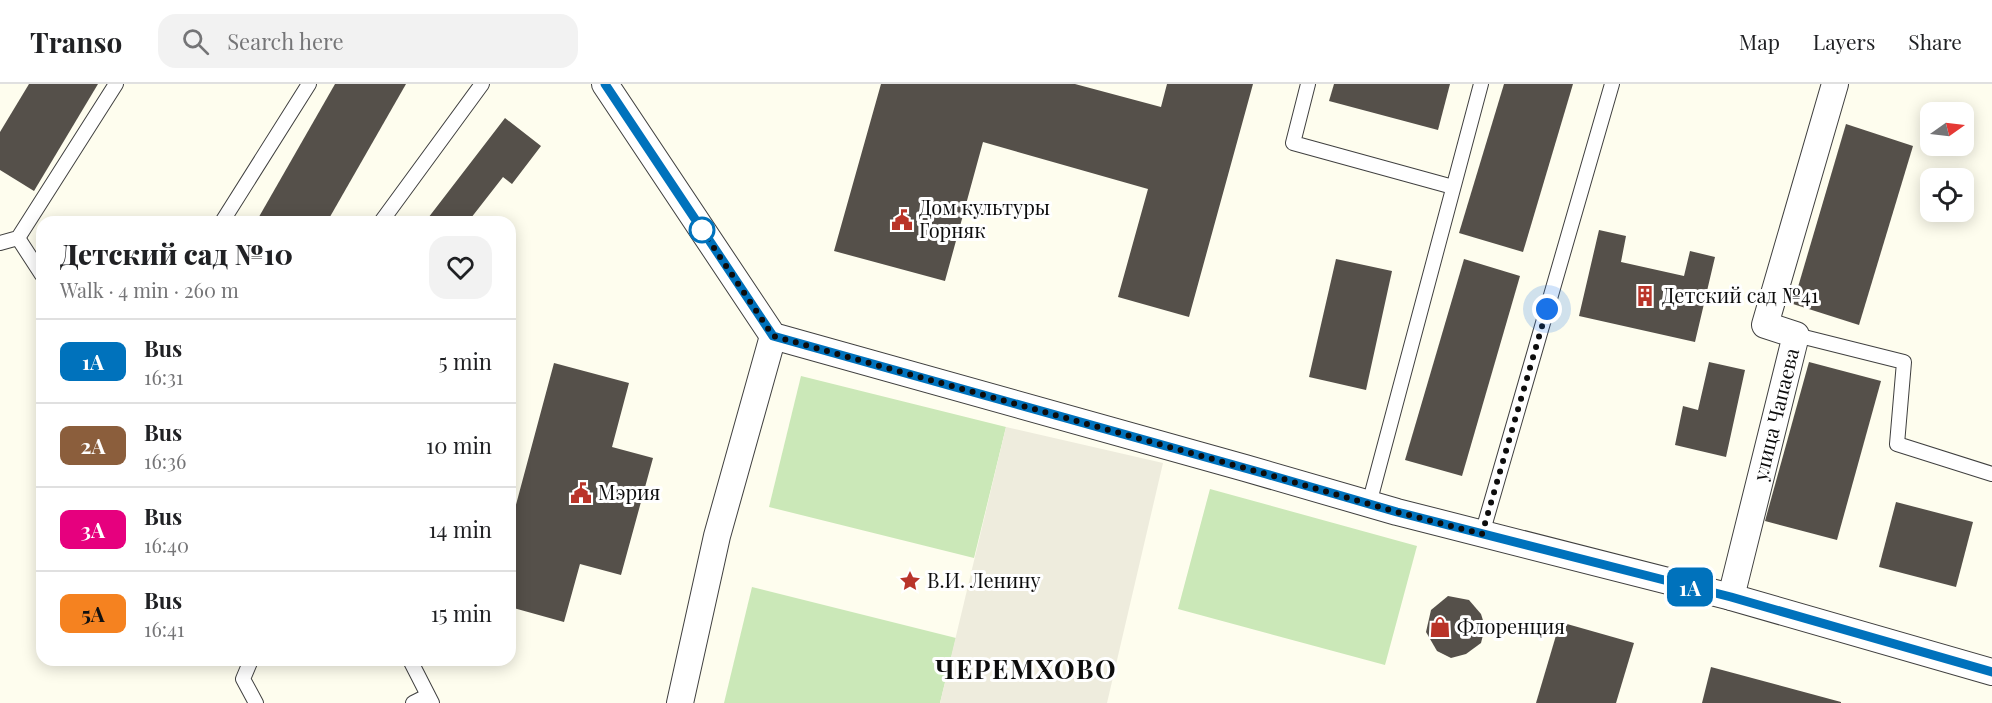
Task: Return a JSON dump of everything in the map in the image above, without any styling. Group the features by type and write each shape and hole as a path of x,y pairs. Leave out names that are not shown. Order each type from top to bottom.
{"street":[{"path":"605,84 773,336 1369,504 1731,597 1992,672"},
{"name":"улица Чапаева","path":"1731,597 1796,335 1765,325 1835,84"},
{"path":"680,703 717,536 773,336"}],"lane":[{"path":"0,243 18,238 116,84"},
{"path":"226,216 309,84"},
{"path":"385,216 482,84"},
{"path":"1308,84 1293,143 1453,186"},
{"path":"1369,504 1481,84"},
{"path":"1482,534 1612,84"},
{"path":"18,238 36,266"},
{"path":"1796,335 1904,362 1897,444 1992,474"},
{"path":"248,666 243,679 256,703"},
{"path":"413,666 430,699 413,703"}],"green space":[{"path":"801,376 1006,427 974,558 769,507"},
{"path":"1210,489 1417,546 1385,665 1178,609"},
{"path":"752,587 956,638 940,703 724,703"}],"shaded area":[{"path":"1006,427 1163,463 1107,703 940,703"}],"building":[{"path":"29,84 98,84 34,191 0,170 0,132"},
{"path":"335,84 406,84 330,216 259,216"},
{"name":"Дом культуры Горняк","path":"881,84 1075,84 1161,107 1167,84 1253,84 1189,317 1118,297 1148,189 983,142 945,281 834,251"},
{"path":"1334,84 1450,84 1438,130 1329,101"},
{"path":"1504,84 1573,84 1523,252 1459,233"},
{"path":"505,118 541,146 512,184 503,177 473,216 430,216"},
{"path":"1846,124 1913,146 1859,325 1793,304"},
{"name":"Детский сад №41","path":"1599,230 1626,236 1621,262 1684,276 1690,251 1715,257 1695,342 1579,316"},
{"path":"1336,259 1392,271 1366,390 1309,377"},
{"path":"1464,259 1520,276 1462,476 1405,460"},
{"path":"1709,362 1745,370 1726,457 1675,445 1683,406 1698,410"},
{"path":"1809,362 1881,381 1837,540 1765,521"},
{"name":"Мэрия","path":"554,363 629,383 612,447 653,458 621,575 580,564 564,622 516,609 516,505"},
{"path":"1896,502 1973,522 1956,587 1879,567"},
{"path":"1448,596 1469,600 1481,614 1485,627 1481,643 1466,654 1451,658 1437,651 1426,632 1431,610"},
{"path":"1560,622 1634,643 1616,703 1536,703"},
{"path":"1711,667 1841,702 1841,703 1702,703"}],"bus line":[{"name":"1А","path":"605,84 773,336 1354,498 1397,512 1731,597 1992,672"}],"place":[{"name":"Дом культуры Горняк","path":"902,220"},
{"name":"Детский сад №41","path":"1645,296"},
{"name":"Мэрия","path":"581,493"},
{"name":"В.И. Ленину","path":"910,581"},
{"name":"Флоренция","path":"1440,627"}],"district":[{"name":"ЧЕРЕМХОВО","path":"1026,670"}],"route":[{"path":"702,230 773,336 1482,534 1547,309"}]}
